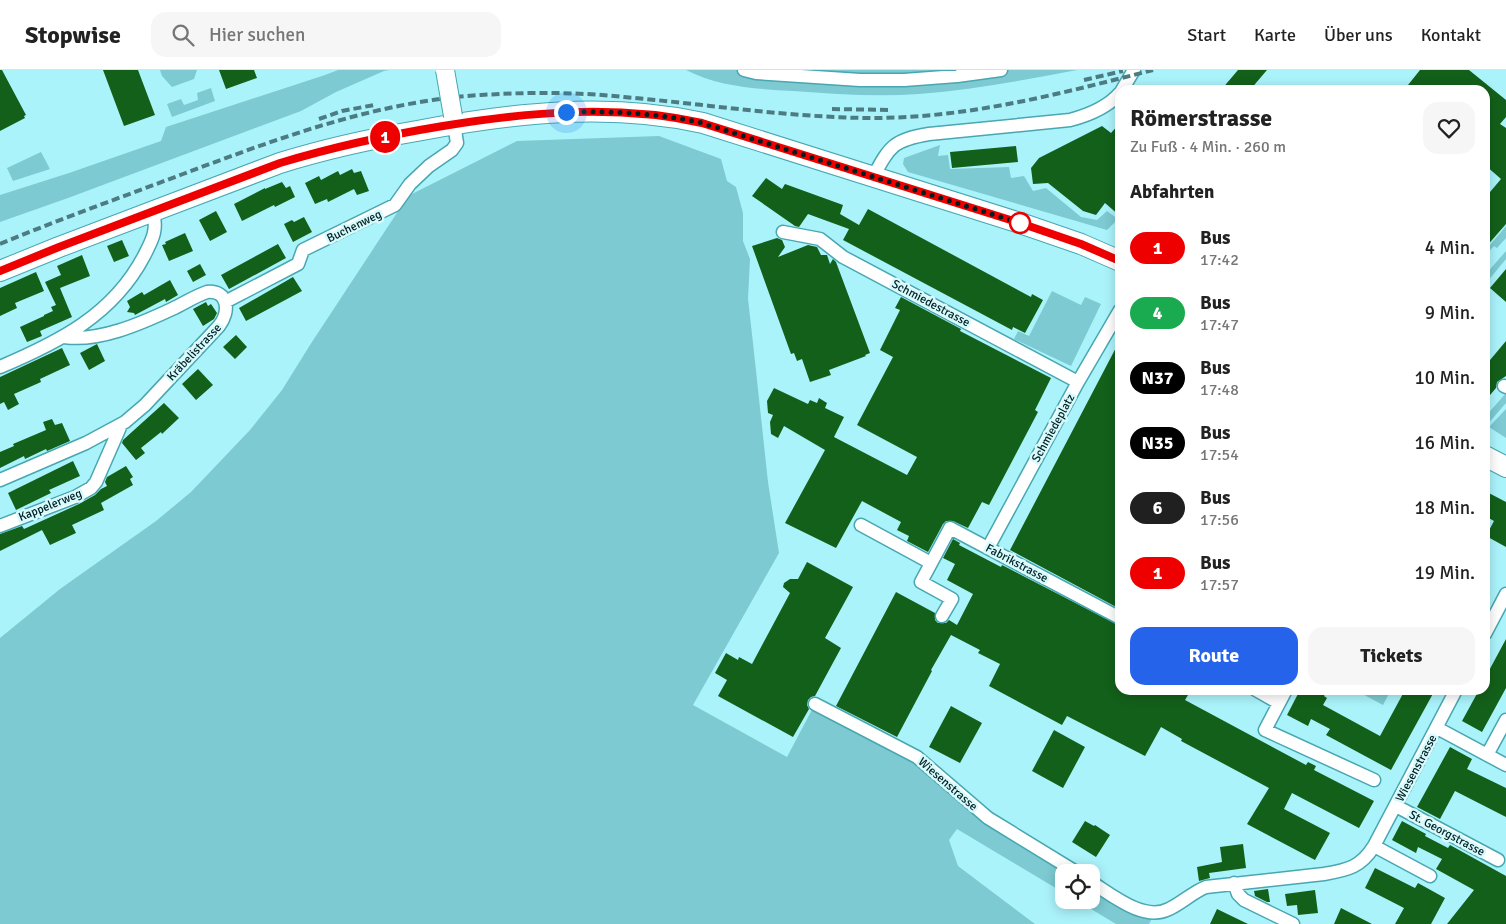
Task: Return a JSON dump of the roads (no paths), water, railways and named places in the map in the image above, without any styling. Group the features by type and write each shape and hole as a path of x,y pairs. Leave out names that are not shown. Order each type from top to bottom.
{"main road":[{"path":"445,70 453,120"},
{"path":"0,271 280,163 310,154 453,120 578,111 624,112 680,118 736,133 1020,223 1081,244 1115,259"},
{"path":"1490,459 1506,467"}],"street":[{"path":"744,70 756,73 860,80 928,79 1001,70"},
{"path":"1125,85 1134,70"},
{"path":"873,177 890,149 896,143 909,138 929,134 1070,120 1102,108 1115,98"},
{"name":"Buchenweg","path":"225,302 298,264 303,250 395,206 410,184 429,166 452,150 457,142 453,120"},
{"path":"0,366 64,337 117,296 129,280 153,236 155,226 153,212"},
{"name":"Schmiedestrasse","path":"783,232 823,241 840,255 1078,382"},
{"path":"64,337 87,338 135,325 207,292 218,295 225,302"},
{"name":"Kräbelistrasse","path":"0,480 67,452 121,425 145,405 219,326 226,315 227,307 225,302"},
{"name":"Schmiedeplatz","path":"988,548 1078,382 1115,319"},
{"name":"Kappelerweg","path":"0,526 75,497 91,488 96,482 121,425"},
{"path":"861,525 931,563"},
{"name":"Fabrikstrasse","path":"942,616 952,599 921,582 950,528 1115,615"},
{"path":"1490,624 1506,594"},
{"path":"1265,695 1279,703"},
{"path":"1283,695 1265,730 1374,780"},
{"name":"Wiesenstrasse","path":"1100,887 1135,908 1154,913 1171,908 1202,889 1234,883 1341,871 1359,864 1374,846 1453,695"},
{"name":"Wiesenstrasse","path":"815,704 917,757 988,818 1063,864"},
{"path":"1487,755 1506,720"},
{"path":"1436,728 1506,765"},
{"name":"St. Georgstrasse","path":"1396,806 1498,860"},
{"path":"1374,846 1430,876"},
{"path":"1234,883 1238,894 1244,900 1293,924"}],"railway":[{"path":"0,244 91,208 292,135 367,113 443,99 499,94 570,93 806,115 867,118 904,117 976,110 1047,96 1153,70"},
{"path":"1084,80 1123,71"},
{"path":"319,119 342,111 374,105"},
{"path":"832,109 892,110"}]}
